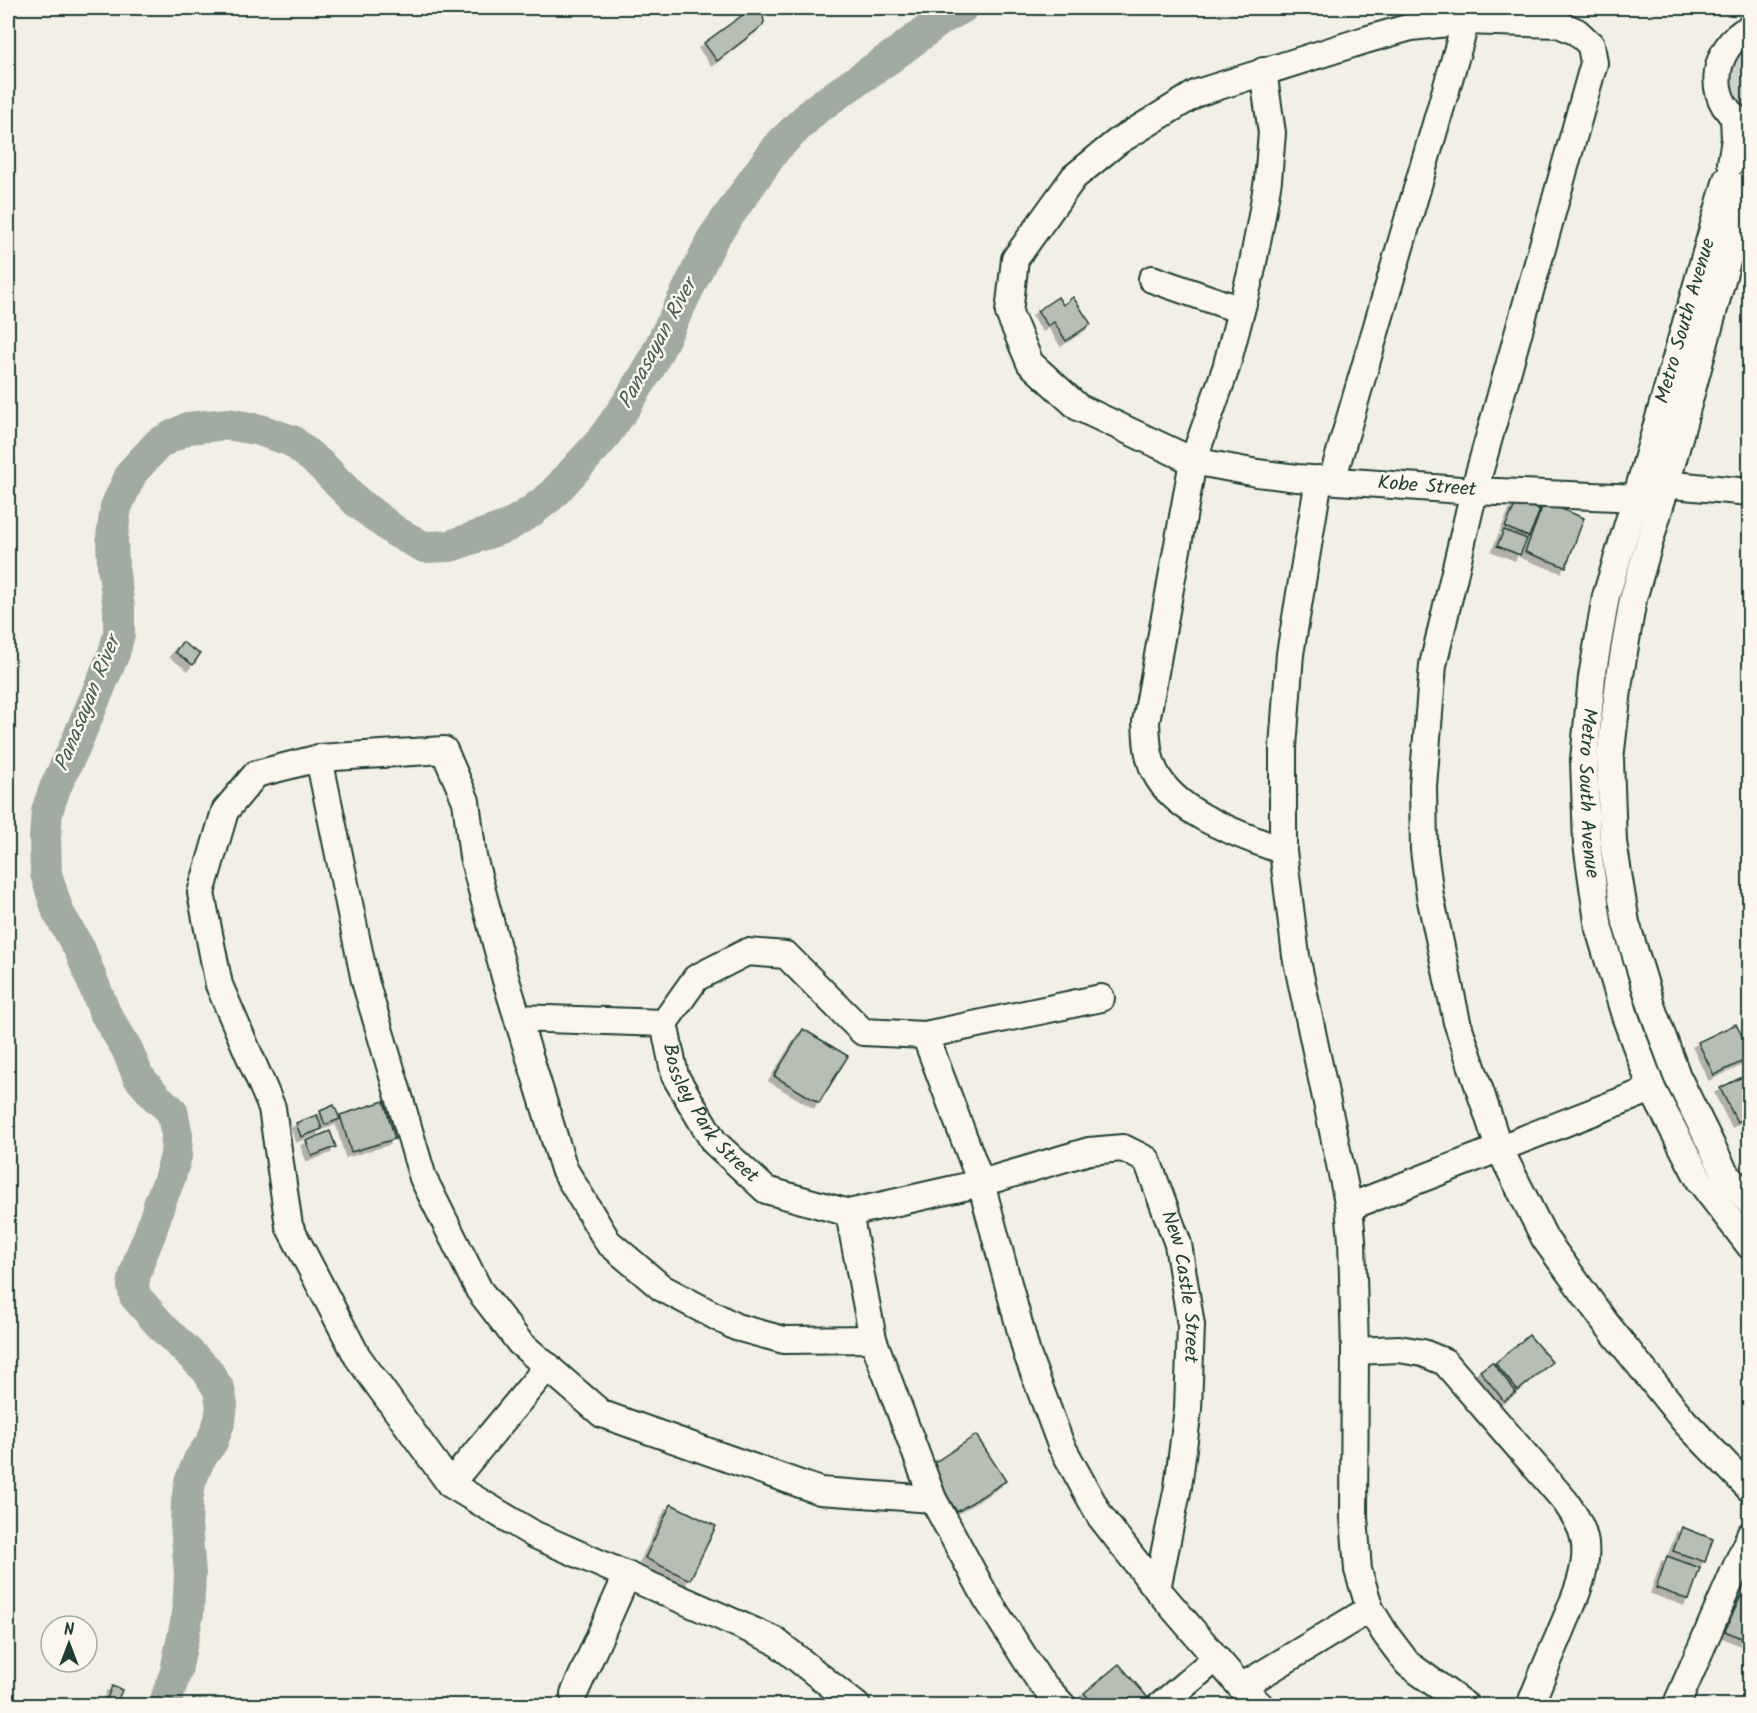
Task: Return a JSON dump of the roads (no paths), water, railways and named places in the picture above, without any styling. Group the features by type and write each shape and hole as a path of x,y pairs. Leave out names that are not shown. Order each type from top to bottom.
{"street":[{"name":"Kobe Street","path":"1749,492 1664,492 1638,489 1474,490 1257,473 1193,461 1078,408 1030,363 1009,312 1015,259 1074,177 1117,142 1197,93 1411,27 1467,21 1559,24 1578,32 1591,45 1594,63 1474,490 1433,665 1423,786 1424,850 1430,896 1457,1023 1499,1148 1545,1239 1685,1422 1749,1489"},
{"path":"1466,1706 1408,1664 1370,1609 1358,1570 1354,1517 1355,1350 1349,1207 1296,956 1283,851 1283,747 1290,654 1326,480 1467,21"},
{"path":"1742,121 1727,109 1718,89 1717,69 1720,58 1731,41 1749,28"},
{"path":"1263,72 1272,133 1262,221 1226,368 1193,461 1146,722 1147,748 1155,772 1171,794 1212,823 1283,851"},
{"name":"Metro South Avenue","path":"1742,121 1735,139 1735,175 1664,492 1633,599 1619,681 1610,759 1612,843 1626,924 1652,1008 1677,1076 1724,1171 1749,1203"},
{"name":"Metro South Avenue","path":"1735,175 1606,596 1592,677 1584,760 1587,844 1599,929 1624,1016 1652,1089 1700,1181 1749,1246"},
{"path":"1152,279 1241,310"},
{"path":"857,1706 774,1640 535,1535 450,1484 357,1356 289,1226 272,1108 219,985 201,893 225,811 256,774 319,758 444,750 466,801 473,857 518,1018 564,1169 608,1242 662,1288 736,1327 784,1340 873,1339"},
{"path":"319,758 365,981 423,1178 479,1290 520,1343 602,1414 820,1491 933,1498"},
{"path":"518,1018 664,1023 696,978 747,952 786,955 862,1032 925,1035 1101,998"},
{"name":"Bossley Park Street","path":"664,1023 675,1076 714,1142 766,1190 849,1213 981,1183"},
{"path":"925,1035 981,1183 1027,1354 1061,1445 1100,1516 1157,1589 1241,1687 1261,1706"},
{"path":"1349,1207 1652,1089"},
{"name":"New Castle Street","path":"981,1183 1089,1150 1123,1148 1147,1160 1178,1244 1191,1324 1188,1409 1178,1487 1157,1589"},
{"path":"849,1213 873,1339 933,1498 987,1599 1040,1680 1063,1706"},
{"path":"1355,1350 1399,1349 1423,1353 1445,1362 1565,1501 1579,1521 1586,1549 1584,1568 1572,1604 1530,1706"},
{"path":"450,1484 548,1366"},
{"path":"1676,1706 1749,1535"},
{"path":"574,1694 627,1575"},
{"path":"1241,1687 1370,1609"},
{"path":"1160,1706 1216,1658"}],"waterway":[{"name":"Panasayan River","path":"164,1706 176,1671 188,1613 190,1574 186,1525 190,1482 199,1460 212,1442 220,1420 222,1405 219,1390 207,1370 163,1328 135,1296 133,1286 135,1275 169,1180 176,1156 177,1135 172,1111 138,1076 127,1049 105,1013 80,950 58,912 46,874 45,837 47,811 55,788 114,653 119,634 119,608 113,567 112,537 116,507 132,472 159,443 188,428 228,424 260,430 292,441 321,465 357,502 396,532 424,547 450,546 508,526 551,496 601,441 650,367 713,238 776,148 816,109 942,19 962,8"}]}
